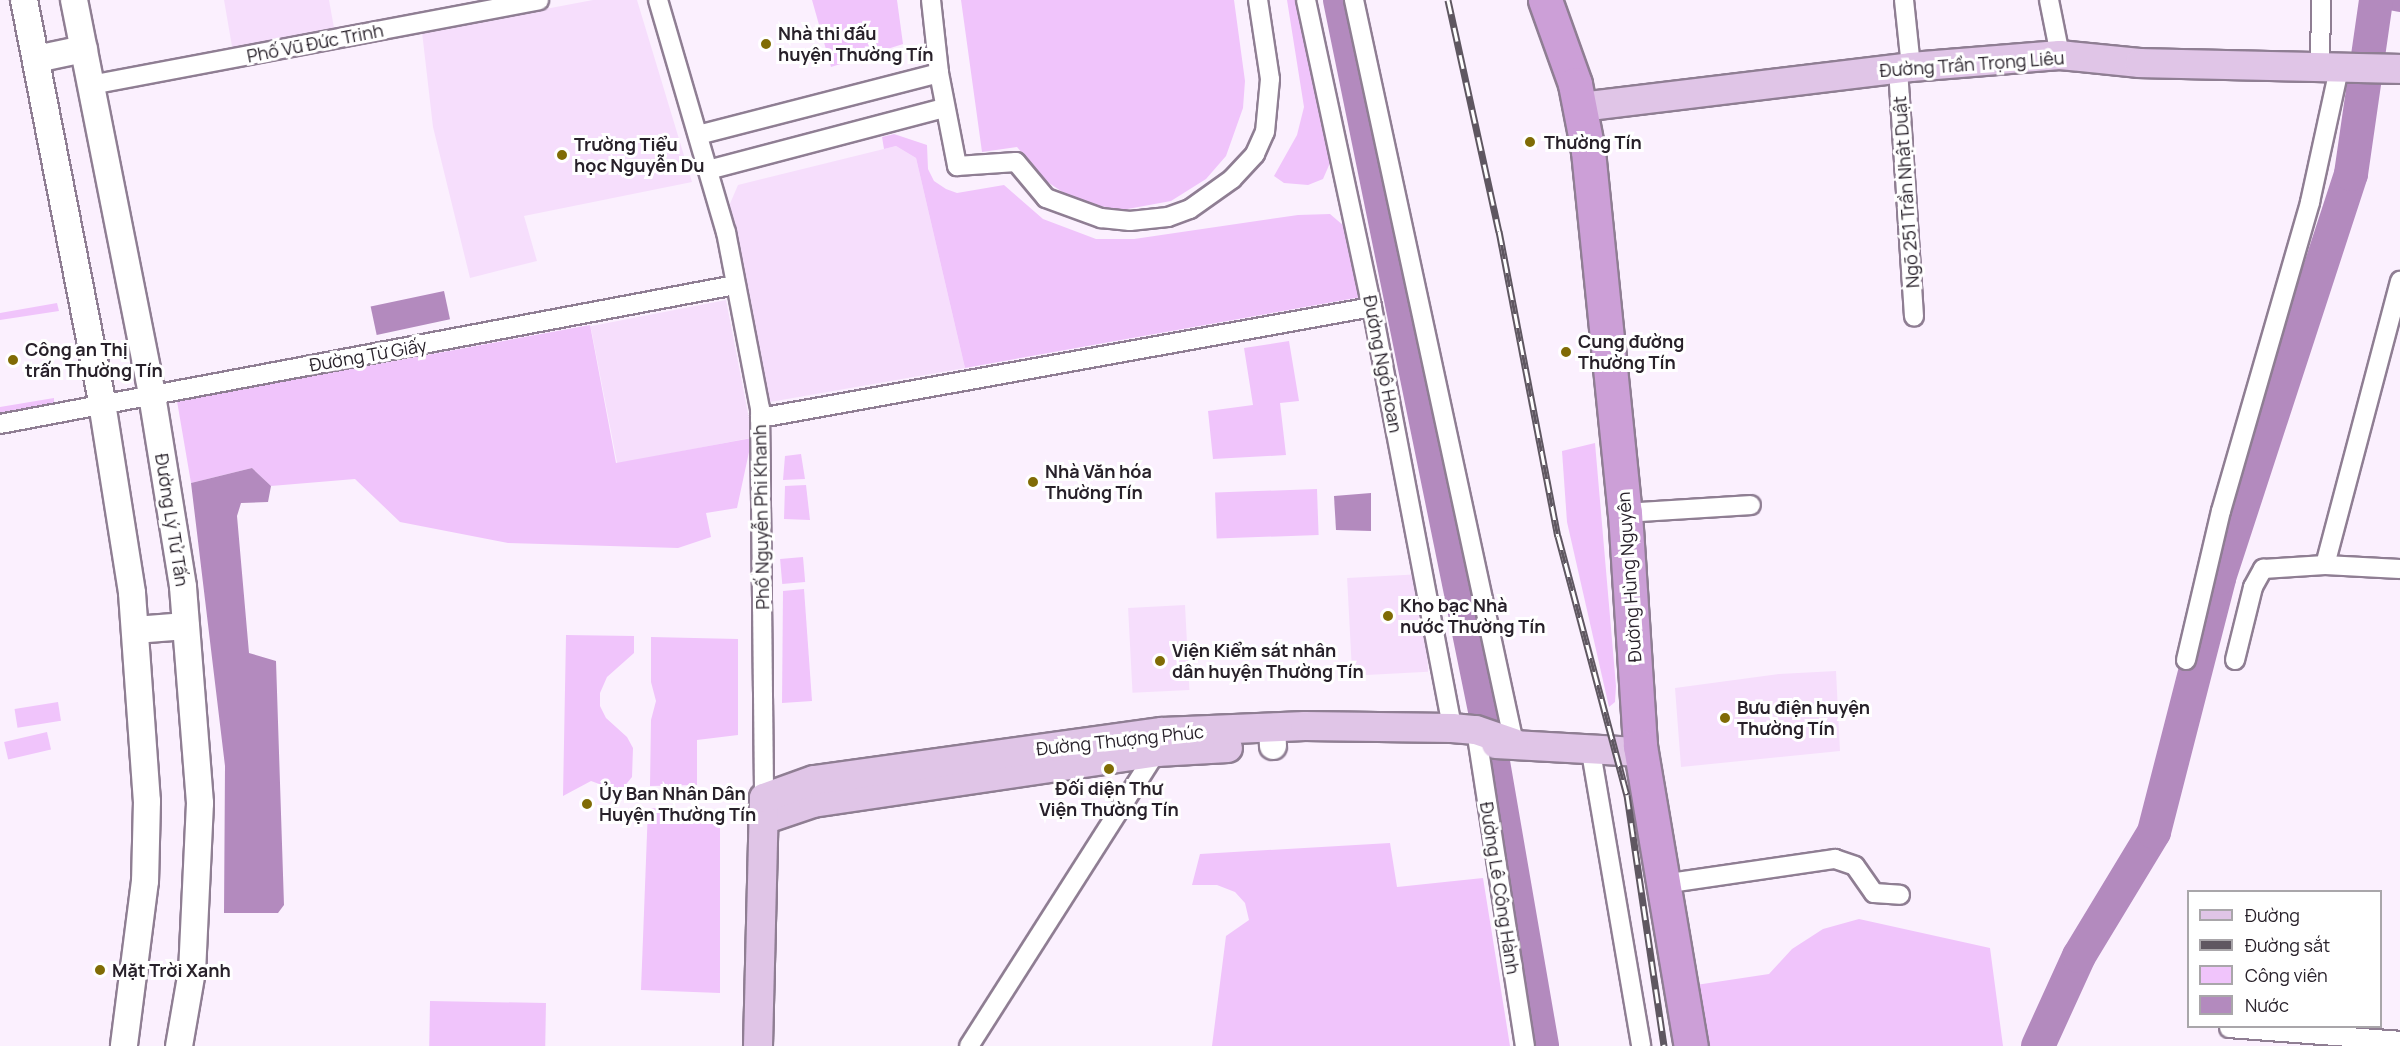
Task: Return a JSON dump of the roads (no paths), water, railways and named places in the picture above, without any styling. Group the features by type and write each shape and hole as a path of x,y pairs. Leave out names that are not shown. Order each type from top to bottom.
{"highway":[{"name":"Đường Hùng Nguyên","path":"1545,0 1581,107 1625,513 1641,752 1690,1046"}],"main road":[{"name":"Đường Trần Trọng Liêu","path":"1581,107 1904,68 2060,55 2330,69 2400,69"},
{"name":"Đường Thượng Phúc","path":"763,809 813,803 1159,742 1273,737 1469,735 1591,752 1641,752"},
{"name":"Phố Nguyễn Phi Khanh","path":"758,1046 763,809"}],"street":[{"path":"24,0 102,403 135,630 147,801 146,881 124,1046"},
{"name":"Đường Lý Tử Tấn","path":"74,0 152,394 183,587 200,824 192,971 178,1046"},
{"name":"Phố Vũ Đức Trinh","path":"91,85 539,0"},
{"name":"Phố Nguyễn Phi Khanh","path":"658,0 708,170 735,285 760,418 763,809"},
{"path":"931,0 939,73 957,166 1016,162 1046,198 1070,209 1130,221 1168,217 1190,209 1232,179 1255,154 1265,132 1270,79 1258,0"},
{"name":"Đường Ngô Hoan","path":"1306,0 1372,307 1469,735"},
{"path":"1354,0 1514,743"},
{"name":"Ngõ 251 Trần Nhật Duật","path":"1904,0 1904,68 1914,316"},
{"path":"2049,0 2060,55"},
{"path":"2186,660 2221,511 2310,202 2330,69 2321,0"},
{"path":"36,59 84,49"},
{"path":"698,135 939,73"},
{"path":"708,170 945,108"},
{"path":"2325,565 2400,282"},
{"name":"Đường Từ Giấy","path":"0,424 735,285"},
{"path":"760,418 1372,307"},
{"path":"1625,513 1751,505"},
{"path":"2235,660 2253,587 2263,569 2325,565 2400,569"},
{"path":"135,630 186,626"},
{"name":"Đường Lê Công Hành","path":"1469,735 1526,1046"},
{"path":"969,1046 1159,742"},
{"path":"1591,752 1641,1046"},
{"path":"1663,884 1836,859 1855,866 1874,892 1900,895"},
{"path":"2229,1028 2400,1041"}],"water":[{"path":"444,291 450,319 377,335 371,307"},
{"path":"252,468 271,486 268,502 241,503 237,516 249,653 276,661 284,905 278,913 224,913 225,766 191,483"},
{"path":"1371,493 1371,531 1336,530 1334,496"}],"waterway":[{"path":"1340,0 1485,711"},
{"path":"2038,1046 2079,956 2154,832 2219,578 2351,174 2376,0"},
{"path":"2389,0 2400,2"},
{"path":"1492,756 1542,1046"}],"railway":[{"path":"1448,0 1499,231 1558,536 1627,795 1664,1046"}],"place":[{"name":"Nhà thi đấu huyện Thường Tín","path":"766,44"},
{"name":"Thường Tín","path":"1530,142"},
{"name":"Trường Tiểu học Nguyễn Du","path":"562,155"},
{"name":"Cung đường Thường Tín","path":"1566,352"},
{"name":"Công an Thị trấn Thường Tín","path":"13,360"},
{"name":"Nhà Văn hóa Thường Tín","path":"1033,482"},
{"name":"Kho bạc Nhà nước Thường Tín","path":"1388,616"},
{"name":"Viện Kiểm sát nhân dân huyện Thường Tín","path":"1160,661"},
{"name":"Bưu điện huyện Thường Tín","path":"1725,718"},
{"name":"Đối diện Thư Viện Thường Tín","path":"1109,769"},
{"name":"Ủy Ban Nhân Dân Huyện Thường Tín","path":"587,804"},
{"name":"Mặt Trời Xanh","path":"100,970"}]}
